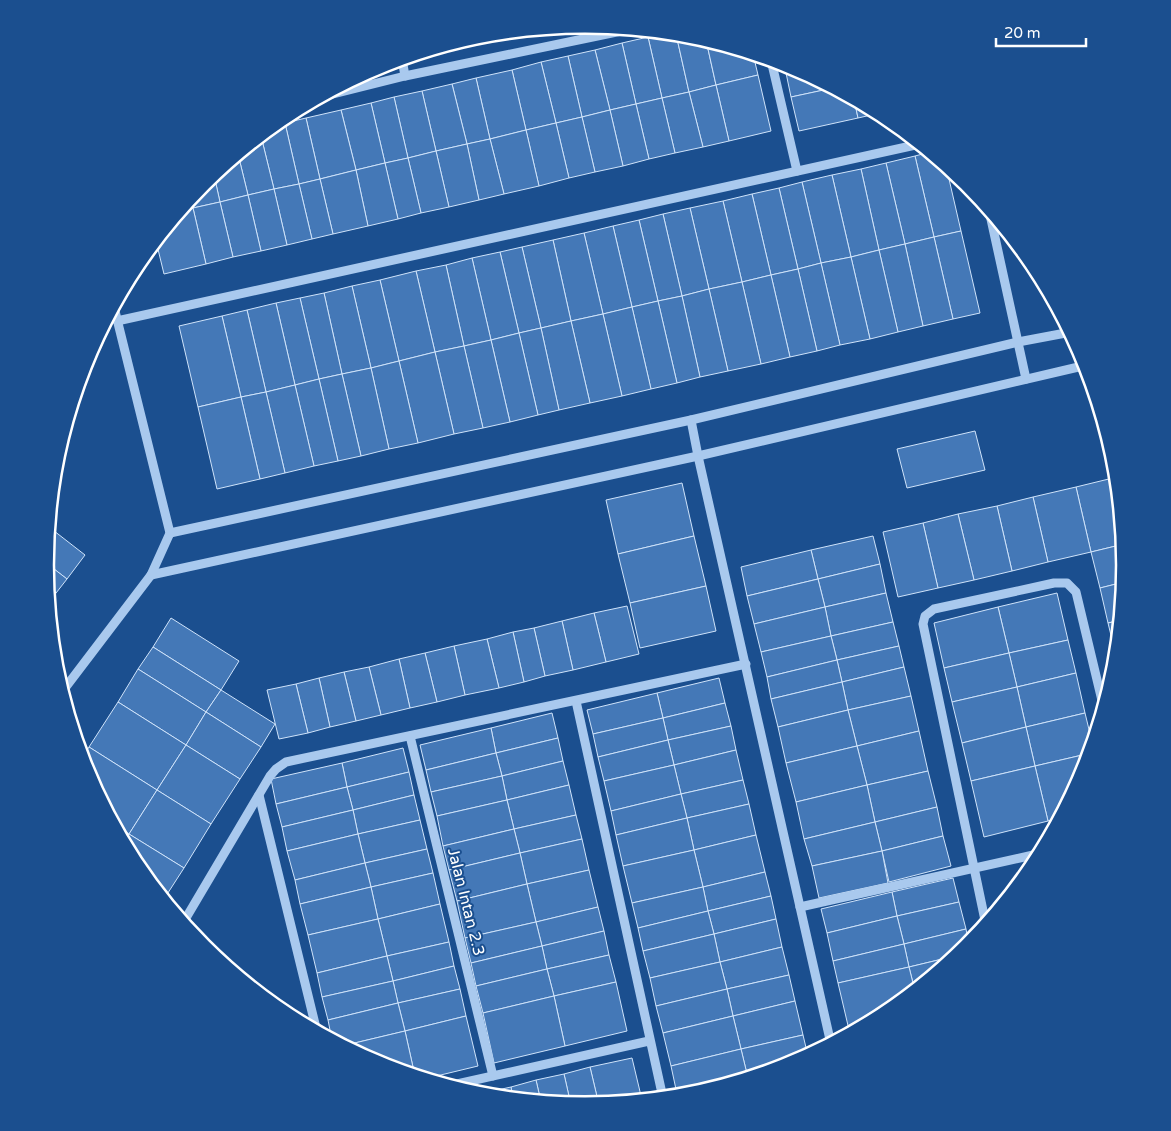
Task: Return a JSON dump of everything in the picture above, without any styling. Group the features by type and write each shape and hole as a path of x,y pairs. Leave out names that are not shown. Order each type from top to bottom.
{"street":[{"path":"346,91 592,34"},
{"path":"404,66 406,76"},
{"path":"774,69 797,171"},
{"path":"117,320 911,146"},
{"path":"992,224 1026,379"},
{"path":"68,685 151,575 170,533 116,317"},
{"path":"170,533 692,420 1018,342 1064,333"},
{"path":"151,575 698,456 1079,367"},
{"path":"692,420 698,456 830,1037"},
{"path":"984,917 923,624 925,616 934,609 1054,583 1067,583 1076,592 1101,695"},
{"path":"187,917 270,776 286,762 746,664"},
{"path":"576,701 661,1092"},
{"name":"Jalan Intan 2.3","path":"410,736 493,1076"},
{"path":"259,795 315,1023"},
{"path":"800,907 1032,855"},
{"path":"463,1083 649,1041"}],"building":[{"path":"648,37 678,42 689,92 662,98"},
{"path":"648,37 662,98 636,104 622,43"},
{"path":"678,42 708,48 716,85 689,92"},
{"path":"622,43 636,104 610,110 595,50"},
{"path":"708,48 755,62 758,75 716,85"},
{"path":"595,50 610,110 582,117 568,56"},
{"path":"568,56 582,117 556,123 541,62"},
{"path":"541,62 556,123 526,130 512,70"},
{"path":"512,70 526,130 490,139 476,78"},
{"path":"786,73 823,90 791,97"},
{"path":"758,75 771,131 729,141 716,85"},
{"path":"476,78 490,139 467,144 452,84"},
{"path":"452,84 467,144 436,151 422,91"},
{"path":"716,85 729,141 703,147 689,92"},
{"path":"823,90 856,108 858,118 799,131 791,97"},
{"path":"422,91 436,151 408,158 394,97"},
{"path":"689,92 703,147 675,153 662,98"},
{"path":"394,97 408,158 385,163 371,103"},
{"path":"662,98 675,153 649,159 636,104"},
{"path":"371,103 385,163 356,170 341,110"},
{"path":"636,104 649,159 623,166 610,110"},
{"path":"856,108 869,116 858,118"},
{"path":"341,110 356,170 320,179 306,118"},
{"path":"610,110 623,166 595,172 582,117"},
{"path":"582,117 595,172 569,178 556,123"},
{"path":"306,118 320,179 299,184 286,126 293,121"},
{"path":"556,123 569,178 539,186 526,130"},
{"path":"286,126 299,184 274,189 263,143"},
{"path":"526,130 539,186 504,194 490,139"},
{"path":"490,139 504,194 479,200 467,144"},
{"path":"263,143 274,189 248,195 240,162"},
{"path":"467,144 479,200 449,207 436,151"},
{"path":"436,151 449,207 421,213 408,158"},
{"path":"922,154 949,177 961,231 934,237 915,156"},
{"path":"915,156 934,237 905,244 886,163"},
{"path":"408,158 421,213 398,219 385,163"},
{"path":"240,162 248,195 220,202 216,183"},
{"path":"385,163 398,219 368,226 356,170"},
{"path":"886,163 905,244 879,250 861,169"},
{"path":"861,169 879,250 851,257 832,175"},
{"path":"356,170 368,226 333,234 320,179"},
{"path":"832,175 851,257 821,263 802,182"},
{"path":"320,179 333,234 312,239 299,184"},
{"path":"802,182 821,263 798,269 779,188"},
{"path":"216,183 220,202 193,208 209,189"},
{"path":"299,184 312,239 287,245 274,189"},
{"path":"779,188 798,269 771,275 752,194"},
{"path":"274,189 287,245 261,251 248,195"},
{"path":"752,194 771,275 742,282 723,201"},
{"path":"248,195 261,251 233,257 220,202"},
{"path":"723,201 742,282 709,289 690,208"},
{"path":"220,202 233,257 206,264 193,208"},
{"path":"192,208 206,264 164,274 158,250"},
{"path":"690,208 709,289 682,296 663,214"},
{"path":"663,214 682,296 658,301 639,220"},
{"path":"639,220 658,301 632,307 613,226"},
{"path":"613,226 632,307 603,314 584,233"},
{"path":"961,231 980,313 953,319 934,237"},
{"path":"584,233 603,314 571,321 553,240"},
{"path":"934,237 953,319 923,326 905,244"},
{"path":"553,240 571,321 541,328 522,247"},
{"path":"905,244 923,326 898,332 879,250"},
{"path":"522,247 541,328 519,333 500,252"},
{"path":"879,250 898,332 870,339 851,257"},
{"path":"500,252 519,333 491,340 472,258"},
{"path":"851,257 870,339 840,345 821,263"},
{"path":"472,258 491,340 464,346 446,265"},
{"path":"821,263 840,345 817,351 798,269"},
{"path":"446,265 464,346 435,352 416,271"},
{"path":"798,269 817,351 790,357 771,275"},
{"path":"416,271 435,352 399,361 380,280"},
{"path":"771,275 790,357 761,364 742,282"},
{"path":"380,280 399,361 371,368 352,286"},
{"path":"742,282 761,364 728,371 709,289"},
{"path":"352,286 371,368 342,374 324,293"},
{"path":"709,289 728,371 700,377 682,296"},
{"path":"324,293 342,374 319,379 300,298"},
{"path":"682,296 700,377 677,383 658,301"},
{"path":"300,298 319,379 295,385 276,303"},
{"path":"658,301 677,383 651,389 632,307"},
{"path":"276,303 295,385 266,392 247,310"},
{"path":"632,307 651,389 622,396 603,314"},
{"path":"247,310 266,392 241,397 222,316"},
{"path":"603,314 622,396 590,403 571,321"},
{"path":"222,316 241,397 198,407 179,326"},
{"path":"571,321 590,403 559,410 541,328"},
{"path":"541,328 559,410 538,415 519,333"},
{"path":"519,333 538,415 510,422 491,340"},
{"path":"491,340 510,422 483,428 464,346"},
{"path":"464,346 483,428 454,434 435,352"},
{"path":"435,352 454,434 418,443 399,361"},
{"path":"399,361 418,443 389,449 371,368"},
{"path":"371,368 389,449 361,456 342,374"},
{"path":"342,374 361,456 338,461 319,379"},
{"path":"319,379 338,461 314,466 295,385"},
{"path":"295,385 314,466 285,473 266,392"},
{"path":"266,392 285,473 260,479 241,397"},
{"path":"241,397 260,479 217,489 198,407"},
{"path":"975,431 985,470 907,488 897,449"},
{"path":"1110,479 1116,546 1091,552 1076,487"},
{"path":"682,483 694,536 618,554 606,500"},
{"path":"1076,487 1091,552 1048,562 1033,497"},
{"path":"1033,497 1048,562 1012,571 997,506"},
{"path":"997,506 1012,571 974,580 958,514"},
{"path":"958,514 974,580 938,588 923,523"},
{"path":"923,523 938,588 898,597 883,532"},
{"path":"55,532 85,555 67,579 54,569"},
{"path":"694,536 706,586 630,603 618,554"},
{"path":"873,536 880,564 818,579 811,550"},
{"path":"1116,546 1116,584 1100,588 1091,552"},
{"path":"811,550 818,579 747,596 741,567"},
{"path":"880,564 886,593 825,607 818,579"},
{"path":"54,569 67,579 55,595"},
{"path":"818,579 825,607 754,624 747,596"},
{"path":"1116,584 1114,622 1108,623 1100,588"},
{"path":"706,586 716,631 640,648 630,603"},
{"path":"886,593 893,622 831,636 825,607"},
{"path":"1057,593 1068,640 1009,653 998,607"},
{"path":"627,606 639,654 606,662 594,613"},
{"path":"825,607 831,636 761,652 754,624"},
{"path":"998,607 1009,653 944,668 934,623"},
{"path":"594,613 606,662 573,670 562,621"},
{"path":"171,618 239,661 221,690 153,647"},
{"path":"562,621 573,670 545,676 534,628"},
{"path":"893,622 899,646 837,660 831,636"},
{"path":"1114,622 1112,640 1108,623"},
{"path":"534,628 545,676 524,682 513,632"},
{"path":"513,632 524,682 499,688 487,639"},
{"path":"831,636 837,660 767,677 761,652"},
{"path":"487,639 499,688 465,695 454,646"},
{"path":"1068,640 1076,673 1017,687 1009,653"},
{"path":"454,646 465,695 437,702 425,653"},
{"path":"899,646 904,667 842,682 837,660"},
{"path":"153,647 221,690 206,712 138,669"},
{"path":"425,653 437,702 410,708 399,659"},
{"path":"1009,653 1017,687 952,702 944,668"},
{"path":"399,659 410,708 381,715 369,667"},
{"path":"837,660 842,682 771,699 767,677"},
{"path":"369,667 381,715 356,721 344,672"},
{"path":"904,667 911,696 848,710 842,682"},
{"path":"138,669 206,712 186,745 118,702"},
{"path":"344,672 356,721 330,727 319,678"},
{"path":"1076,673 1085,713 1026,727 1017,687"},
{"path":"319,678 330,727 308,733 296,684"},
{"path":"719,678 725,703 663,718 657,693"},
{"path":"842,682 848,710 778,727 771,699"},
{"path":"296,684 308,733 279,739 267,690"},
{"path":"1017,687 1026,727 962,743 952,702"},
{"path":"221,690 275,724 261,747 206,712"},
{"path":"657,693 663,718 593,734 587,710"},
{"path":"911,696 919,731 857,746 848,710"},
{"path":"118,702 186,745 157,790 89,747"},
{"path":"725,703 731,726 668,740 663,718"},
{"path":"848,710 857,746 786,763 778,727"},
{"path":"206,712 261,747 240,779 186,745"},
{"path":"552,713 558,738 496,753 491,728"},
{"path":"1085,713 1090,733 1082,755 1035,766 1026,727"},
{"path":"663,718 668,740 598,757 593,734"},
{"path":"731,726 736,750 674,765 668,740"},
{"path":"1026,727 1035,766 971,781 962,743"},
{"path":"491,728 496,753 426,770 420,745"},
{"path":"919,731 928,771 867,785 857,746"},
{"path":"558,738 563,761 502,776 496,753"},
{"path":"668,740 674,765 604,781 598,757"},
{"path":"186,745 240,779 211,824 157,790"},
{"path":"857,746 867,785 796,802 786,763"},
{"path":"89,747 157,790 129,834 125,832 109,801 87,750"},
{"path":"403,748 409,772 347,787 342,763"},
{"path":"736,750 743,780 681,794 674,765"},
{"path":"496,753 502,776 431,792 426,770"},
{"path":"1082,755 1052,820 1048,821 1035,766"},
{"path":"563,761 569,785 507,800 502,776"},
{"path":"342,763 347,787 276,804 271,779"},
{"path":"674,765 681,794 611,811 604,781"},
{"path":"1035,766 1048,821 984,837 971,781"},
{"path":"928,771 937,807 875,822 867,785"},
{"path":"409,772 414,795 353,810 347,787"},
{"path":"502,776 507,800 437,816 431,792"},
{"path":"743,780 749,804 687,818 681,794"},
{"path":"569,785 576,815 514,829 507,800"},
{"path":"867,785 875,822 804,839 796,802"},
{"path":"347,787 353,810 282,827 276,804"},
{"path":"157,790 211,824 184,868 129,834"},
{"path":"681,794 687,818 616,835 611,811"},
{"path":"414,795 420,820 358,834 353,810"},
{"path":"507,800 514,829 443,846 437,816"},
{"path":"749,804 756,835 694,850 687,818"},
{"path":"937,807 943,836 882,851 875,822"},
{"path":"353,810 358,834 287,851 282,827"},
{"path":"576,815 582,839 520,853 514,829"},
{"path":"687,818 694,850 623,866 616,835"},
{"path":"420,820 427,849 365,863 358,834"},
{"path":"875,822 882,851 812,866 804,839"},
{"path":"514,829 520,853 449,870 443,846"},
{"path":"129,834 184,868 168,893 143,861 128,836"},
{"path":"358,834 365,863 295,880 287,851"},
{"path":"756,835 765,872 703,887 694,850"},
{"path":"943,836 951,866 889,882 882,851"},
{"path":"582,839 589,870 527,884 520,853"},
{"path":"427,849 433,873 371,887 365,863"},
{"path":"694,850 703,887 632,903 623,866"},
{"path":"882,851 888,883 819,898 812,866"},
{"path":"520,853 527,884 457,901 449,870"},
{"path":"365,863 371,887 300,904 295,880"},
{"path":"589,870 598,907 536,922 527,884"},
{"path":"765,872 771,896 708,911 703,887"},
{"path":"433,873 440,904 378,919 371,887"},
{"path":"953,878 959,902 897,916 892,892"},
{"path":"527,884 536,922 465,938 457,901"},
{"path":"371,887 378,919 308,935 300,904"},
{"path":"703,887 708,911 638,928 632,903"},
{"path":"892,892 897,916 827,933 821,909"},
{"path":"771,896 776,919 714,934 708,911"},
{"path":"959,902 966,929 904,944 897,916"},
{"path":"440,904 449,942 387,956 378,919"},
{"path":"598,907 604,931 542,946 536,922"},
{"path":"708,911 714,934 643,951 638,928"},
{"path":"897,916 904,944 833,961 827,933"},
{"path":"378,919 387,956 317,973 308,935"},
{"path":"776,919 782,947 720,962 714,934"},
{"path":"536,922 542,946 471,963 465,938"},
{"path":"966,929 967,936 943,959 909,967 904,944"},
{"path":"604,931 609,955 547,969 542,946"},
{"path":"714,934 720,962 650,978 643,951"},
{"path":"449,942 454,966 393,981 387,956"},
{"path":"904,944 909,967 838,983 833,961"},
{"path":"542,946 547,969 476,986 471,963"},
{"path":"782,947 789,975 727,989 720,962"},
{"path":"609,955 616,982 554,996 547,969"},
{"path":"387,956 393,981 322,997 317,973"},
{"path":"943,959 913,984 909,967"},
{"path":"720,962 727,989 656,1006 650,978"},
{"path":"454,966 460,989 398,1003 393,981"},
{"path":"909,967 913,984 881,1008 848,1027 838,983"},
{"path":"547,969 554,996 483,1013 476,986"},
{"path":"789,975 795,1001 733,1016 727,989"},
{"path":"393,981 398,1003 328,1020 322,997"},
{"path":"616,982 627,1031 565,1046 554,996"},
{"path":"460,989 466,1016 405,1031 398,1003"},
{"path":"727,989 733,1016 663,1033 656,1006"},
{"path":"554,996 565,1046 494,1063 483,1013"},
{"path":"795,1001 803,1035 741,1049 733,1016"},
{"path":"398,1003 405,1031 353,1043 330,1031 328,1020"},
{"path":"466,1016 478,1066 437,1076 413,1068 405,1031"},
{"path":"733,1016 741,1049 671,1066 663,1033"},
{"path":"405,1031 413,1068 382,1057 353,1043"},
{"path":"803,1035 806,1049 747,1072 741,1049"},
{"path":"741,1049 747,1072 676,1089 671,1066"},
{"path":"632,1058 641,1094 597,1097 590,1067"},
{"path":"590,1067 597,1097 569,1097 564,1074"},
{"path":"564,1074 569,1097 539,1095 536,1080"},
{"path":"536,1080 539,1095 512,1092 511,1087"},
{"path":"511,1087 512,1092 498,1090"}]}
